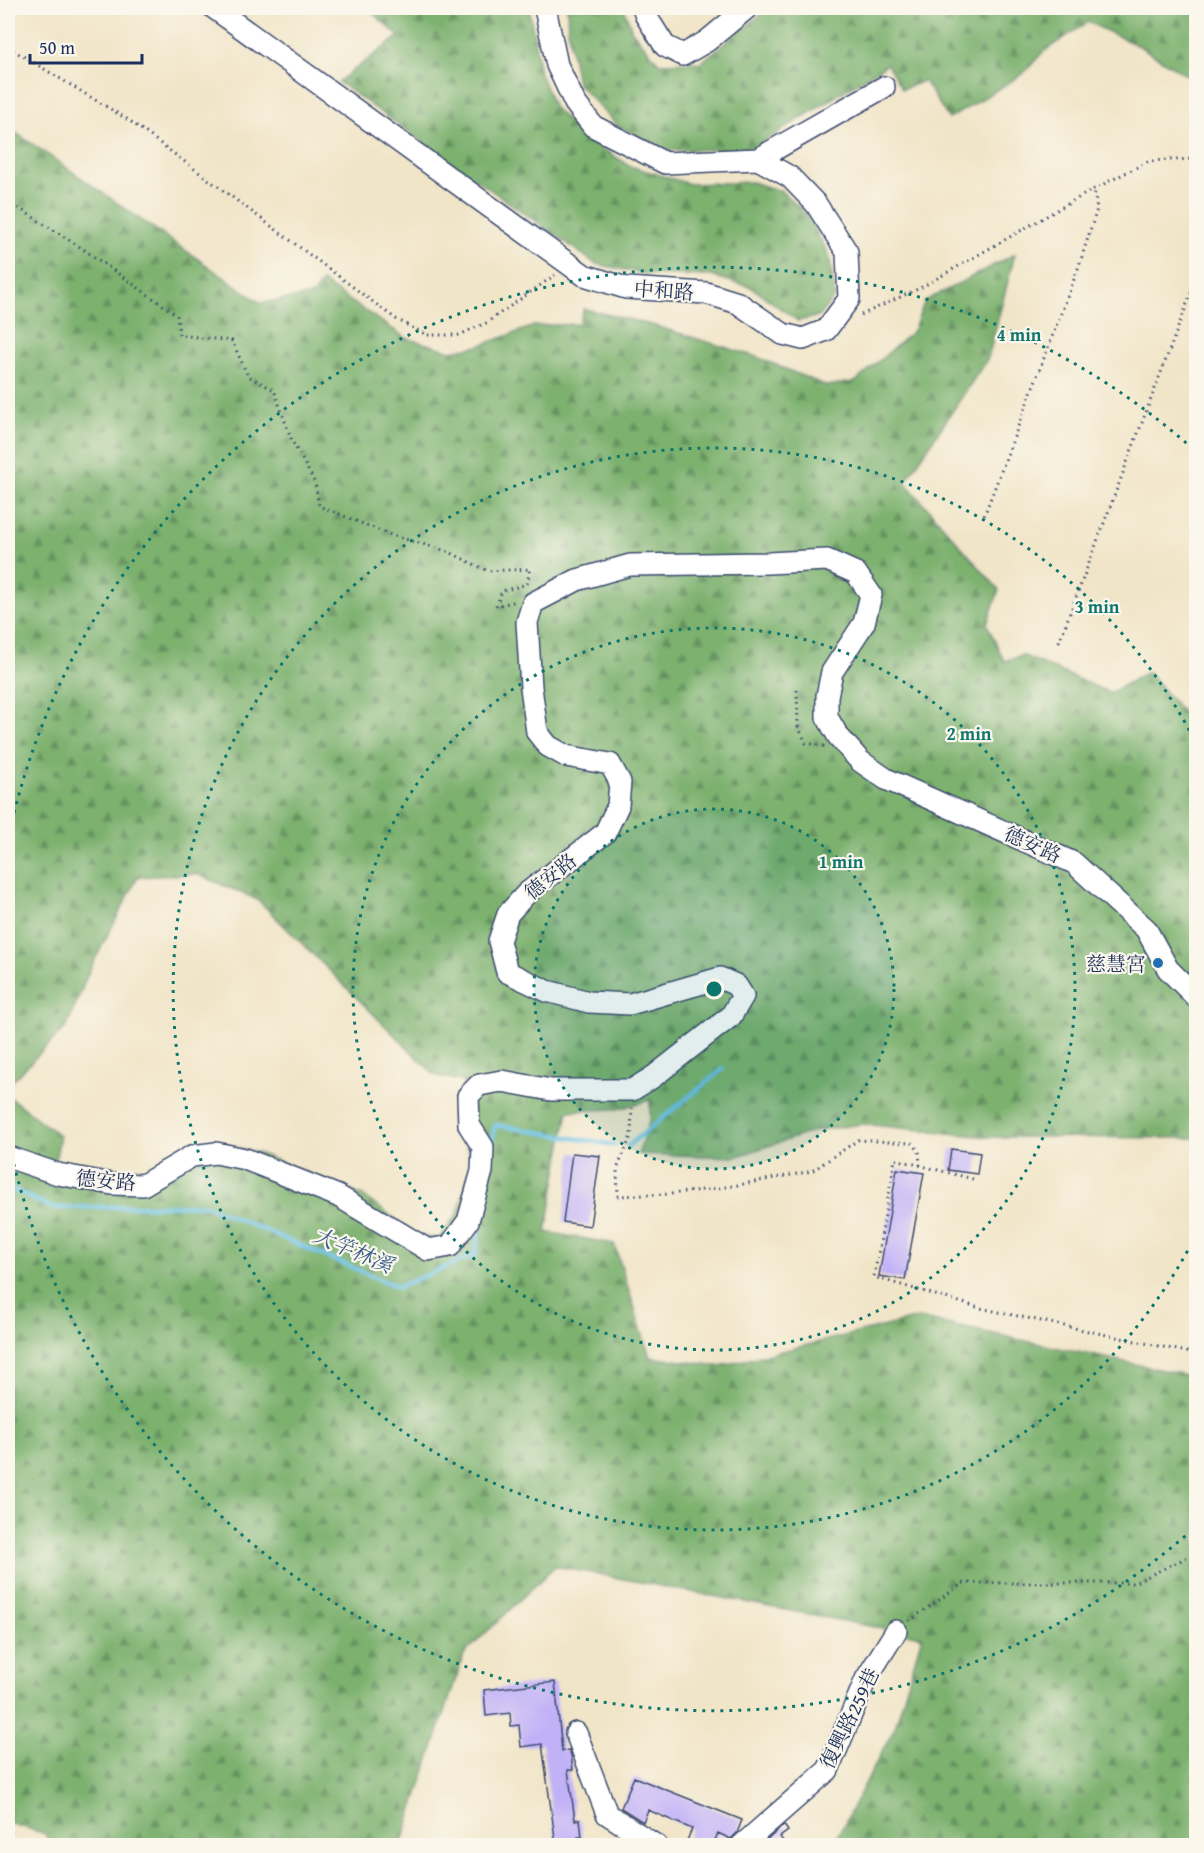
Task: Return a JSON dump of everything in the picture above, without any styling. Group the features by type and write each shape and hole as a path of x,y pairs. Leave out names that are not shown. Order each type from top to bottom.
{"street":[{"name":"中和路","path":"214,8 584,275 626,288 705,293 738,303 783,334 803,339 826,330 849,299 847,252 816,204 790,177 758,159"},
{"path":"545,8 557,64 575,103 593,126 665,163 758,159 884,87"},
{"path":"643,8 665,45 683,56 707,41 747,8"},
{"name":"德安路","path":"8,1157 58,1174 112,1184 143,1185 192,1156 216,1153 245,1159 338,1196 428,1250 450,1246 468,1221 482,1171 483,1147 469,1125 468,1096 478,1085 501,1080 551,1090 632,1090 653,1077 731,1016 742,996 736,985 720,978 630,1004 589,1002 547,991 507,972 499,941 508,914 527,893 605,833 618,806 620,782 609,764 566,756 548,746 537,732 531,687 527,622 533,603 577,580 630,566 827,560 856,573 871,595 864,624 832,672 827,696 827,717 838,736 860,761 886,779 1074,863 1146,929 1168,969 1197,997"},
{"name":"復興路259巷","path":"741,1845 828,1770 866,1679 896,1631"},
{"path":"576,1733 607,1814 657,1845"}],"path":[{"path":"8,47 130,121 396,320 427,335 459,335 486,323 570,265"},
{"path":"858,316 920,288 1094,189 1149,161 1197,159"},
{"path":"984,516 1079,266 1097,208 1094,189"},
{"path":"8,201 83,249 177,315 179,335 232,341 248,376 274,390 292,441 315,483 319,506 390,535 447,551 488,571 530,569 527,584 502,591 496,606 516,601 533,603"},
{"path":"1059,642 1197,280"},
{"path":"797,690 798,726 806,743 824,747 838,736"},
{"path":"632,1090 631,1136 617,1169 618,1196 671,1194 733,1186 812,1171 858,1140 912,1143 919,1151 920,1165"},
{"path":"973,1179 894,1159 874,1277 980,1308 1197,1354"},
{"path":"896,1631 963,1583 1134,1583 1197,1553"}],"green space":[{"path":"367,8 529,8 540,73 554,108 587,139 630,166 690,184 752,182 781,191 806,214 829,255 835,296 819,316 798,321 751,287 711,276 646,274 596,264 338,82 399,36"},
{"path":"567,8 624,8 632,31 659,63 701,62 769,8 1196,8 1196,81 1141,47 1088,22 1043,52 1023,74 949,119 924,81 902,89 887,64 752,149 664,150 619,127 577,83 568,33"},
{"path":"8,128 261,303 313,295 322,282 406,338 451,351 479,346 534,326 579,324 584,309 652,325 757,357 826,386 855,382 913,331 925,301 1015,254 988,358 905,482 999,590 987,624 1004,661 1022,655 1110,693 1148,672 1196,728 1196,1138 987,1137 863,1124 818,1130 735,1157 638,1154 650,1119 650,1100 618,1109 568,1111 546,1232 614,1244 650,1357 720,1366 918,1318 1196,1377 1196,1845 833,1845 895,1727 922,1636 555,1566 464,1654 401,1845 48,1845 46,1834 8,1823 8,1096 60,1136 55,1162 112,1174 151,1172 189,1147 221,1143 261,1154 361,1195 421,1237 439,1238 458,1213 472,1161 458,1121 459,1097 465,1082 435,1075 258,900 197,874 138,877 89,971 67,1026 8,1085"}],"building":[{"path":"951,1149 980,1153 977,1174 948,1170"},
{"path":"572,1153 600,1156 590,1226 563,1222"},
{"path":"897,1169 924,1173 905,1280 879,1276"},
{"path":"555,1682 562,1751 569,1750 571,1755 573,1770 568,1770 575,1820 580,1819 582,1837 578,1837 579,1845 556,1845 542,1744 521,1747 519,1725 511,1726 510,1713 486,1716 484,1690"},
{"path":"634,1777 742,1820 737,1833 731,1839 718,1833 713,1845 685,1845 692,1829 648,1810 643,1822 621,1808"},
{"path":"784,1825 788,1831 780,1837 786,1845 769,1845 766,1841"}],"waterway":[{"name":"大竿林溪","path":"628,1146 723,1069"},
{"name":"大竿林溪","path":"491,1147 495,1125 615,1145"},
{"name":"大竿林溪","path":"8,1187 52,1208 205,1205 398,1287 475,1255 483,1206"}],"place":[{"name":"慈慧宮","path":"1158,963"}]}
